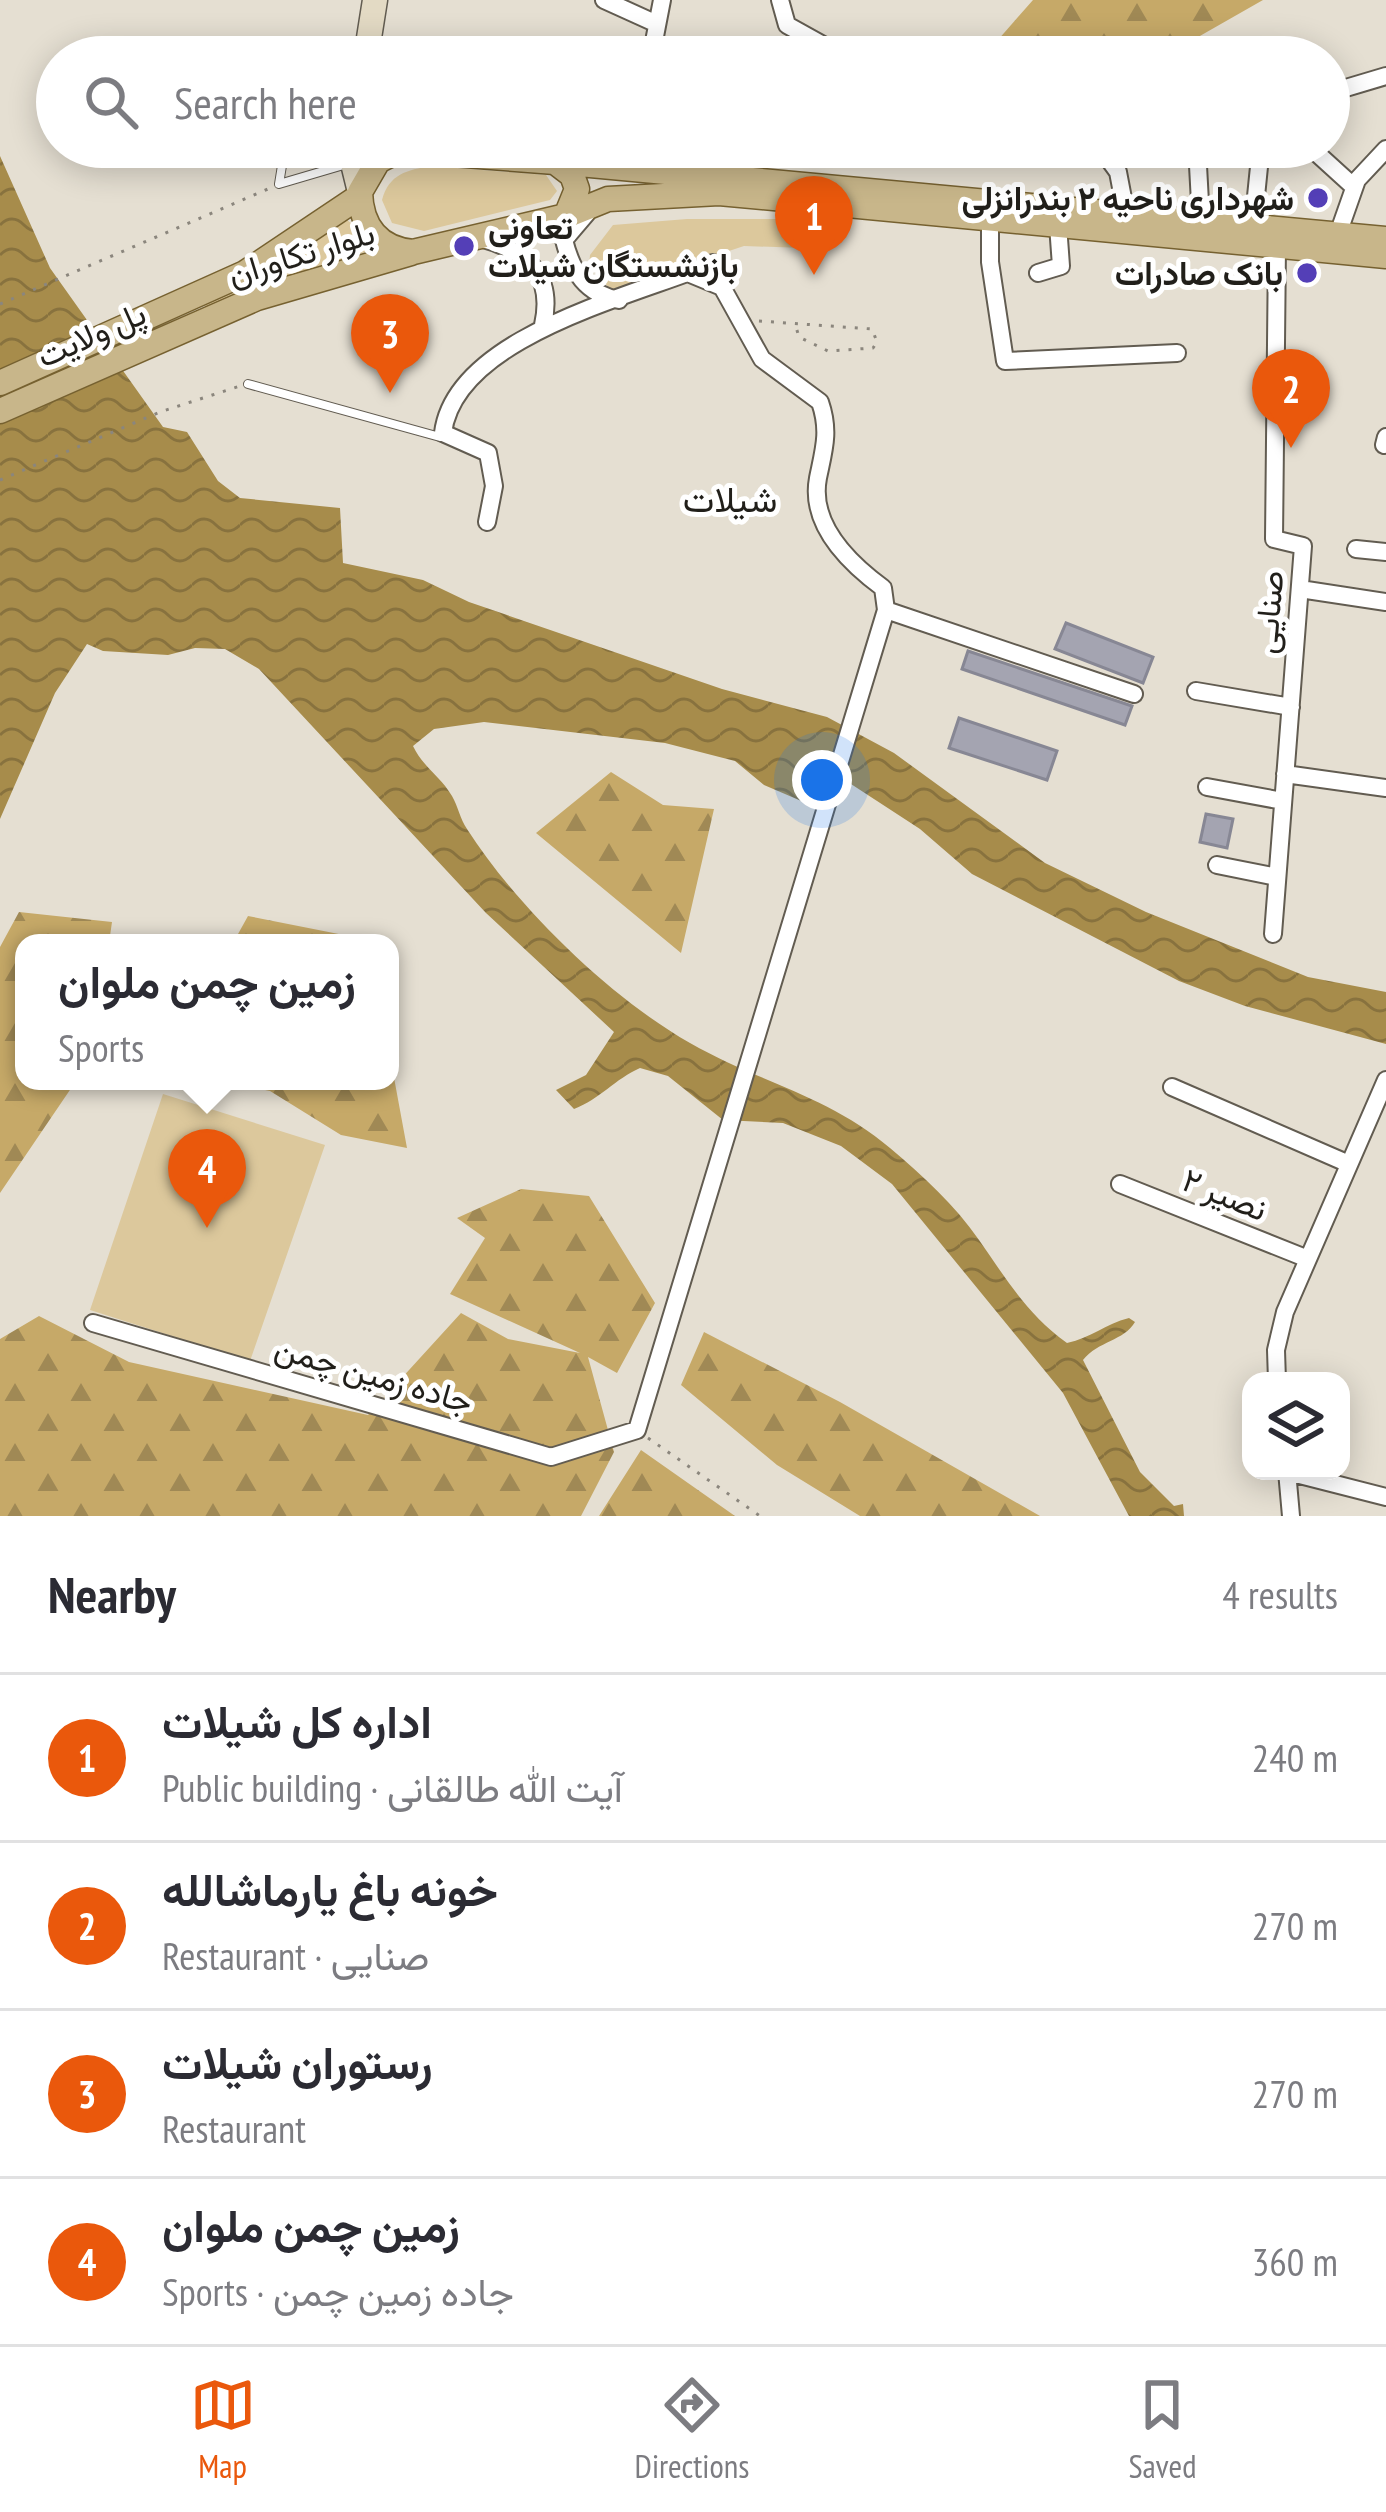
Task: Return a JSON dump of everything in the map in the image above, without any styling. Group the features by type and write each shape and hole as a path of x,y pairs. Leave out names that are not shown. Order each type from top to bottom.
{"main road":[{"path":"369,36 375,0"},
{"path":"385,36 387,0"},
{"path":"353,168 363,219 378,240 413,252"},
{"name":"بلوار تکاوران","path":"199,293 244,273 360,194 374,168"},
{"path":"563,168 572,175 577,189 566,216"},
{"path":"603,168 596,177 600,186 619,197 719,193 1058,226 1386,239"},
{"path":"727,168 1201,221 1386,256"},
{"name":"بلوار تکاوران","path":"209,317 413,252 566,216 619,197"},
{"name":"پل ولایت","path":"0,383 199,293"},
{"name":"پل ولایت","path":"0,411 209,317"}],"street":[{"path":"604,0 657,24"},
{"path":"655,36 662,0"},
{"path":"780,0 787,25 807,36"},
{"path":"1350,87 1386,76"},
{"path":"1338,234 1354,187 1386,149"},
{"path":"1115,168 1126,214"},
{"path":"1198,168 1201,221"},
{"path":"1263,168 1270,234"},
{"path":"1333,168 1354,187"},
{"path":"619,197 578,220 564,240 584,285 620,301"},
{"path":"990,219 990,262 1004,361 1177,353"},
{"path":"1038,273 1061,266 1058,226"},
{"name":"صنایی","path":"1270,234 1274,539 1303,546 1273,934"},
{"path":"476,237 522,254 536,267 547,293 543,325"},
{"path":"488,522 494,486 488,453 448,439 444,419 461,384 543,325 620,301 712,263"},
{"path":"638,1430 886,610 883,588 839,551 818,504 827,446 820,402 762,359 722,287 688,273"},
{"path":"1356,549 1386,552"},
{"path":"1300,589 1386,602"},
{"path":"886,610 1134,694"},
{"path":"1196,691 1291,707"},
{"path":"1285,774 1386,788"},
{"path":"1208,787 1283,801"},
{"path":"1216,865 1277,877"},
{"path":"1277,1372 1276,1350 1286,1312 1349,1164 1380,1108 1386,1080"},
{"path":"1172,1087 1349,1164"},
{"name":"نصیر ۲","path":"1120,1184 1308,1259"},
{"name":"جاده زمین چمن","path":"93,1323 551,1457 638,1430"},
{"path":"1288,1480 1291,1516"},
{"path":"1321,1480 1386,1497"}],"lane":[{"path":"279,184 282,168"},
{"path":"279,184 318,168"},
{"path":"248,384 448,439"}],"path":[{"path":"0,304 279,184"},
{"path":"740,318 872,329 877,342 873,348 828,351 799,338 796,326"},
{"path":"0,479 160,412 248,384"},
{"path":"638,1430 760,1516"}],"shaded area":[{"path":"457,168 546,175 557,191 550,200 424,231 392,223 382,200 389,184 407,172"},
{"path":"346,219 379,247 206,308 204,301 290,261"},
{"path":"687,219 805,219 804,248 744,246 611,290 589,265 590,255 613,225"},
{"path":"163,1094 325,1145 250,1361 90,1310"}],"green space":[{"path":"1033,0 1263,0 1200,36 1001,36"},
{"path":"611,772 663,805 714,809 681,953 536,833"},
{"path":"19,912 112,922 110,934 15,934 15,1090 70,1090 0,1193 0,947"},
{"path":"248,916 339,934 238,934"},
{"path":"265,1090 396,1090 407,1148 341,1135"},
{"path":"521,1189 589,1196 655,1303 617,1373 588,1357 614,1452 581,1516 0,1516 0,1339 39,1316 129,1362 368,1415 461,1313 508,1339 580,1353 450,1294 485,1238 457,1218"},
{"path":"704,1332 840,1402 1040,1516 860,1516 777,1465 681,1385"},
{"path":"641,1450 735,1516 599,1516"}],"water":[{"path":"0,156 50,268 163,427 187,432 218,481 240,498 340,508 343,563 423,580 469,602 722,689 827,717 894,753 1045,863 1146,912 1308,977 1386,992 1386,1044 1245,1006 1179,981 972,874 920,829 831,771 815,785 813,806 764,785 735,761 665,743 484,722 434,729 413,746 448,789 467,829 512,889 567,948 628,1001 690,1043 842,1115 890,1148 949,1203 1029,1308 1067,1343 1129,1318 1135,1322 1083,1360 1140,1472 1174,1506 1183,1504 1184,1516 1129,1516 1063,1393 892,1184 841,1146 783,1123 723,1120 668,1076 640,1068 574,1109 556,1090 586,1075 614,1032 486,913 259,669 225,649 195,648 168,655 103,651 87,644 55,693 0,819"}],"building":[{"path":"1066,623 1153,657 1143,683 1055,649"},
{"path":"968,651 1132,706 1125,725 962,669"},
{"path":"959,718 1057,751 1047,780 949,748"},
{"path":"1206,814 1233,819 1227,848 1200,842"}],"place":[{"name":"شهرداری ناحیه ۲ بندرانزلی","path":"1318,198"},
{"name":"تعاونی بازنشستگان شیلات","path":"464,246"},
{"name":"بانک صادرات","path":"1307,273"},
{"name":"اداره کل شیلات","path":"814,275"},
{"name":"رستوران شیلات","path":"390,393"},
{"name":"خونه باغ یارماشالله","path":"1291,448"},
{"name":"زمین چمن ملوان","path":"207,1228"}],"district":[{"name":"شیلات","path":"730,499"}]}
